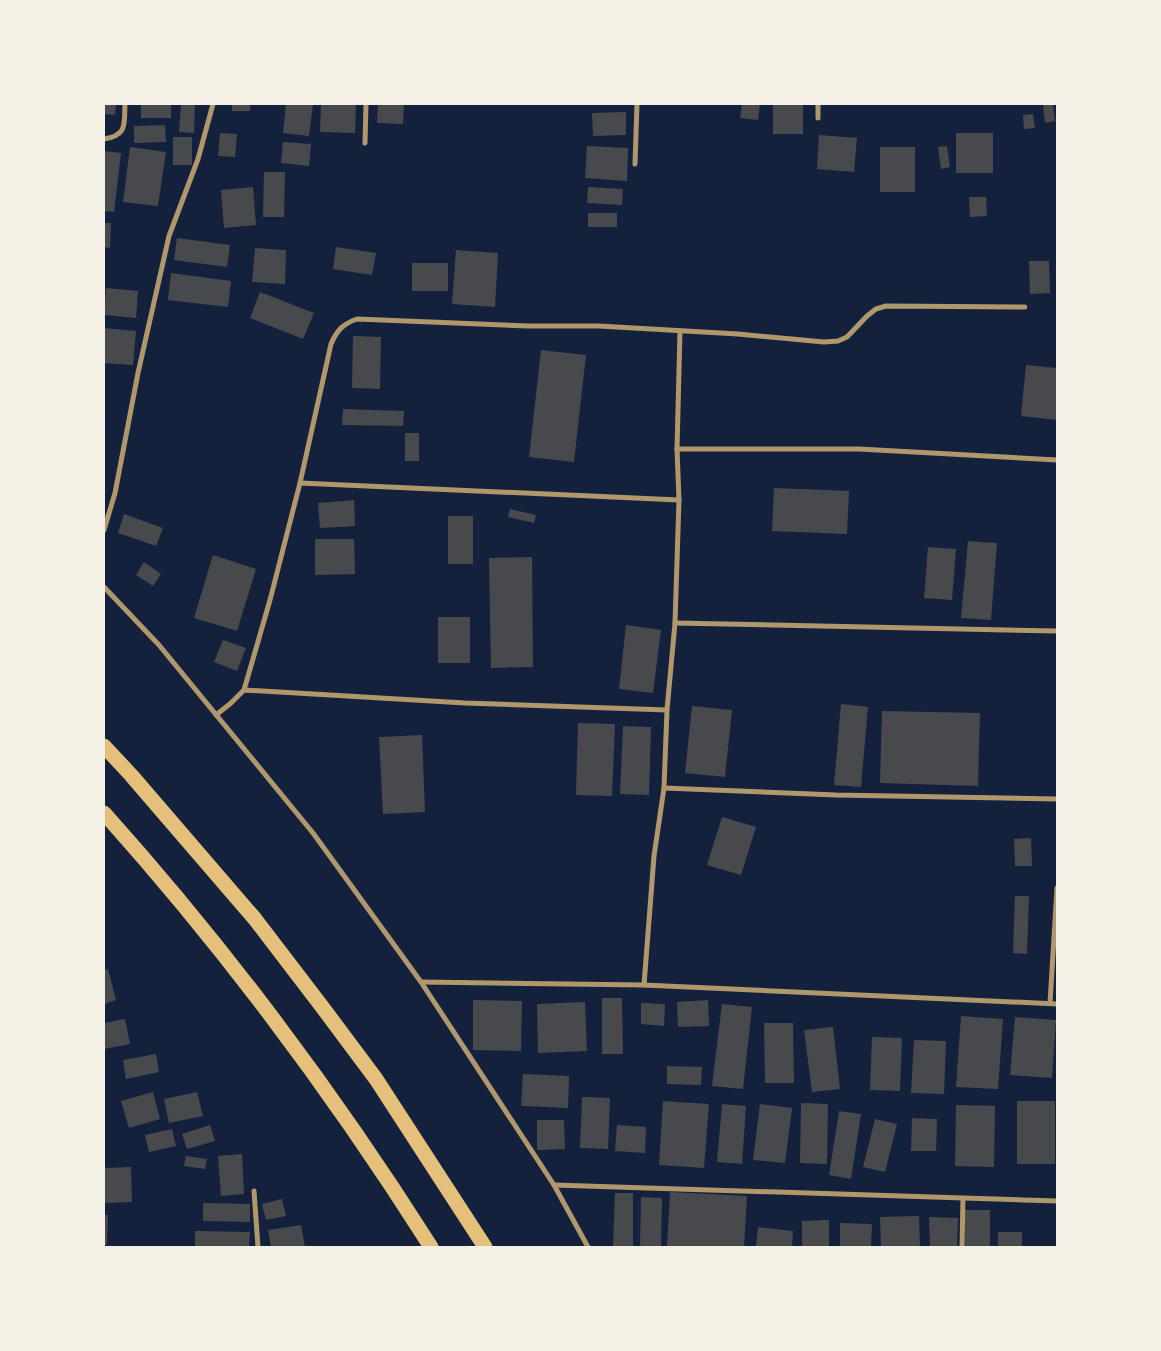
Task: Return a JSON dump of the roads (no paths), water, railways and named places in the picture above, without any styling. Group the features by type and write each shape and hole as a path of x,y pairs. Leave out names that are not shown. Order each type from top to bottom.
{"highway":[{"path":"104,746 255,919 323,1008 376,1080 485,1247"},
{"path":"104,813 247,984 353,1128 431,1247"}],"street":[{"path":"104,139 117,136 123,129 126,104"},
{"path":"104,530 115,493 138,372 169,236 198,159 213,104"},
{"path":"365,143 366,104"},
{"path":"635,164 637,104"},
{"path":"818,104 818,118"},
{"path":"216,714 244,690 270,600 300,483 331,344 340,327 347,323 358,320 528,326 598,326 738,334 824,342 838,341 847,337 866,316 876,309 886,306 1025,307"},
{"path":"644,985 654,856 664,788 667,710 675,623 679,500 677,449 680,331"},
{"path":"677,449 859,450 1057,460"},
{"path":"300,483 679,500"},
{"path":"104,587 159,645 312,833 421,982 554,1185 588,1247"},
{"path":"675,623 1057,631"},
{"path":"244,690 465,703 667,710"},
{"path":"664,788 836,795 1057,799"},
{"path":"1050,1003 1057,888"},
{"path":"421,982 644,985 1057,1004"},
{"path":"554,1185 1057,1201"},
{"path":"254,1191 258,1247"},
{"path":"962,1247 963,1198"}]}
